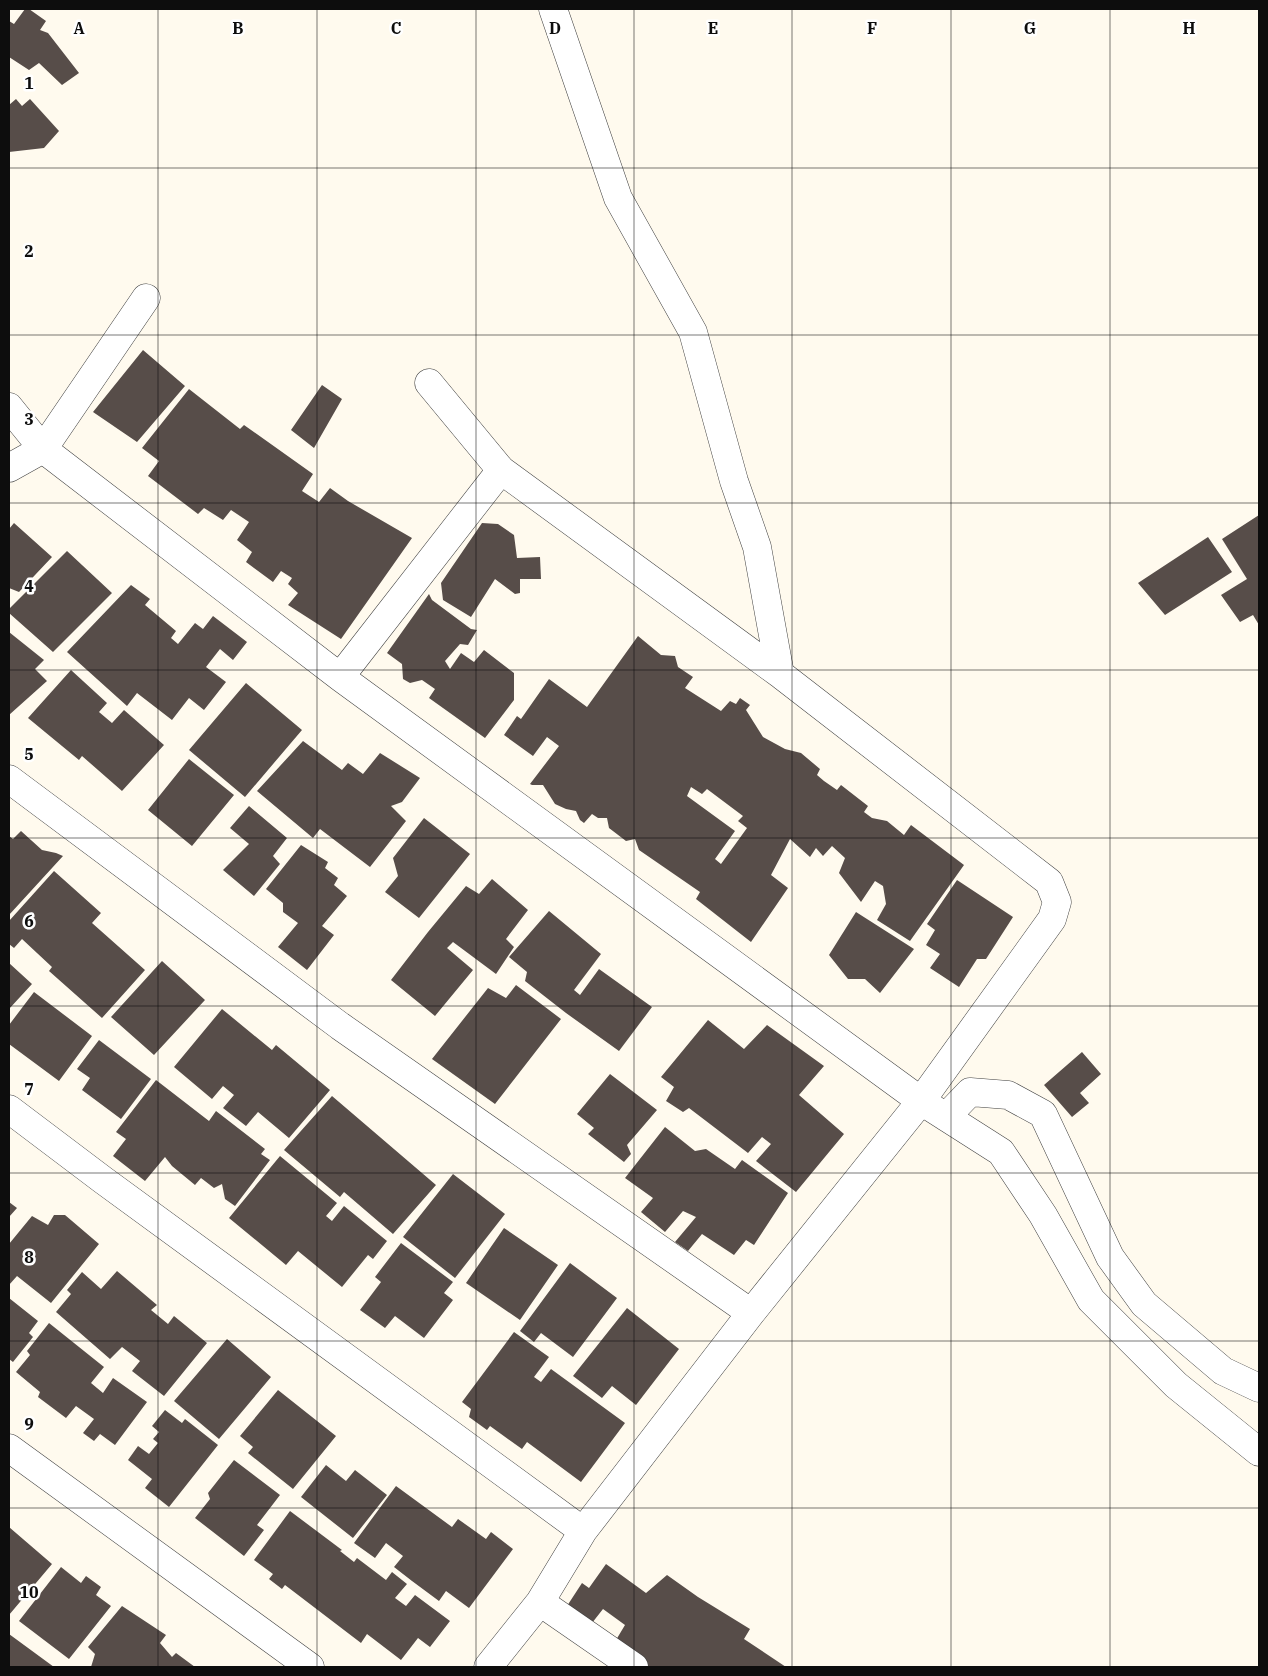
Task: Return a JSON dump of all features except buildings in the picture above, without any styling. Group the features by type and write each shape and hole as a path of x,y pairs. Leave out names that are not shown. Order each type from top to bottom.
{"street":[{"path":"553,9 618,198 693,332 734,481 757,547 780,674"},
{"path":"9,468 43,449 146,298"},
{"path":"428,383 501,470 780,674 1049,882 1057,902 1052,919 920,1101 751,1313 583,1531 540,1602 488,1667"},
{"path":"9,407 43,449 340,677 920,1101 1001,1152 1043,1215 1091,1300 1176,1385 1259,1452"},
{"path":"340,677 501,470"},
{"path":"9,779 340,1026 751,1313"},
{"path":"946,1117 970,1092 1008,1095 1042,1114 1110,1257 1144,1304 1223,1371 1259,1388"},
{"path":"9,1109 103,1180 583,1531"},
{"path":"9,1448 310,1667"},
{"path":"540,1602 634,1667"}]}
